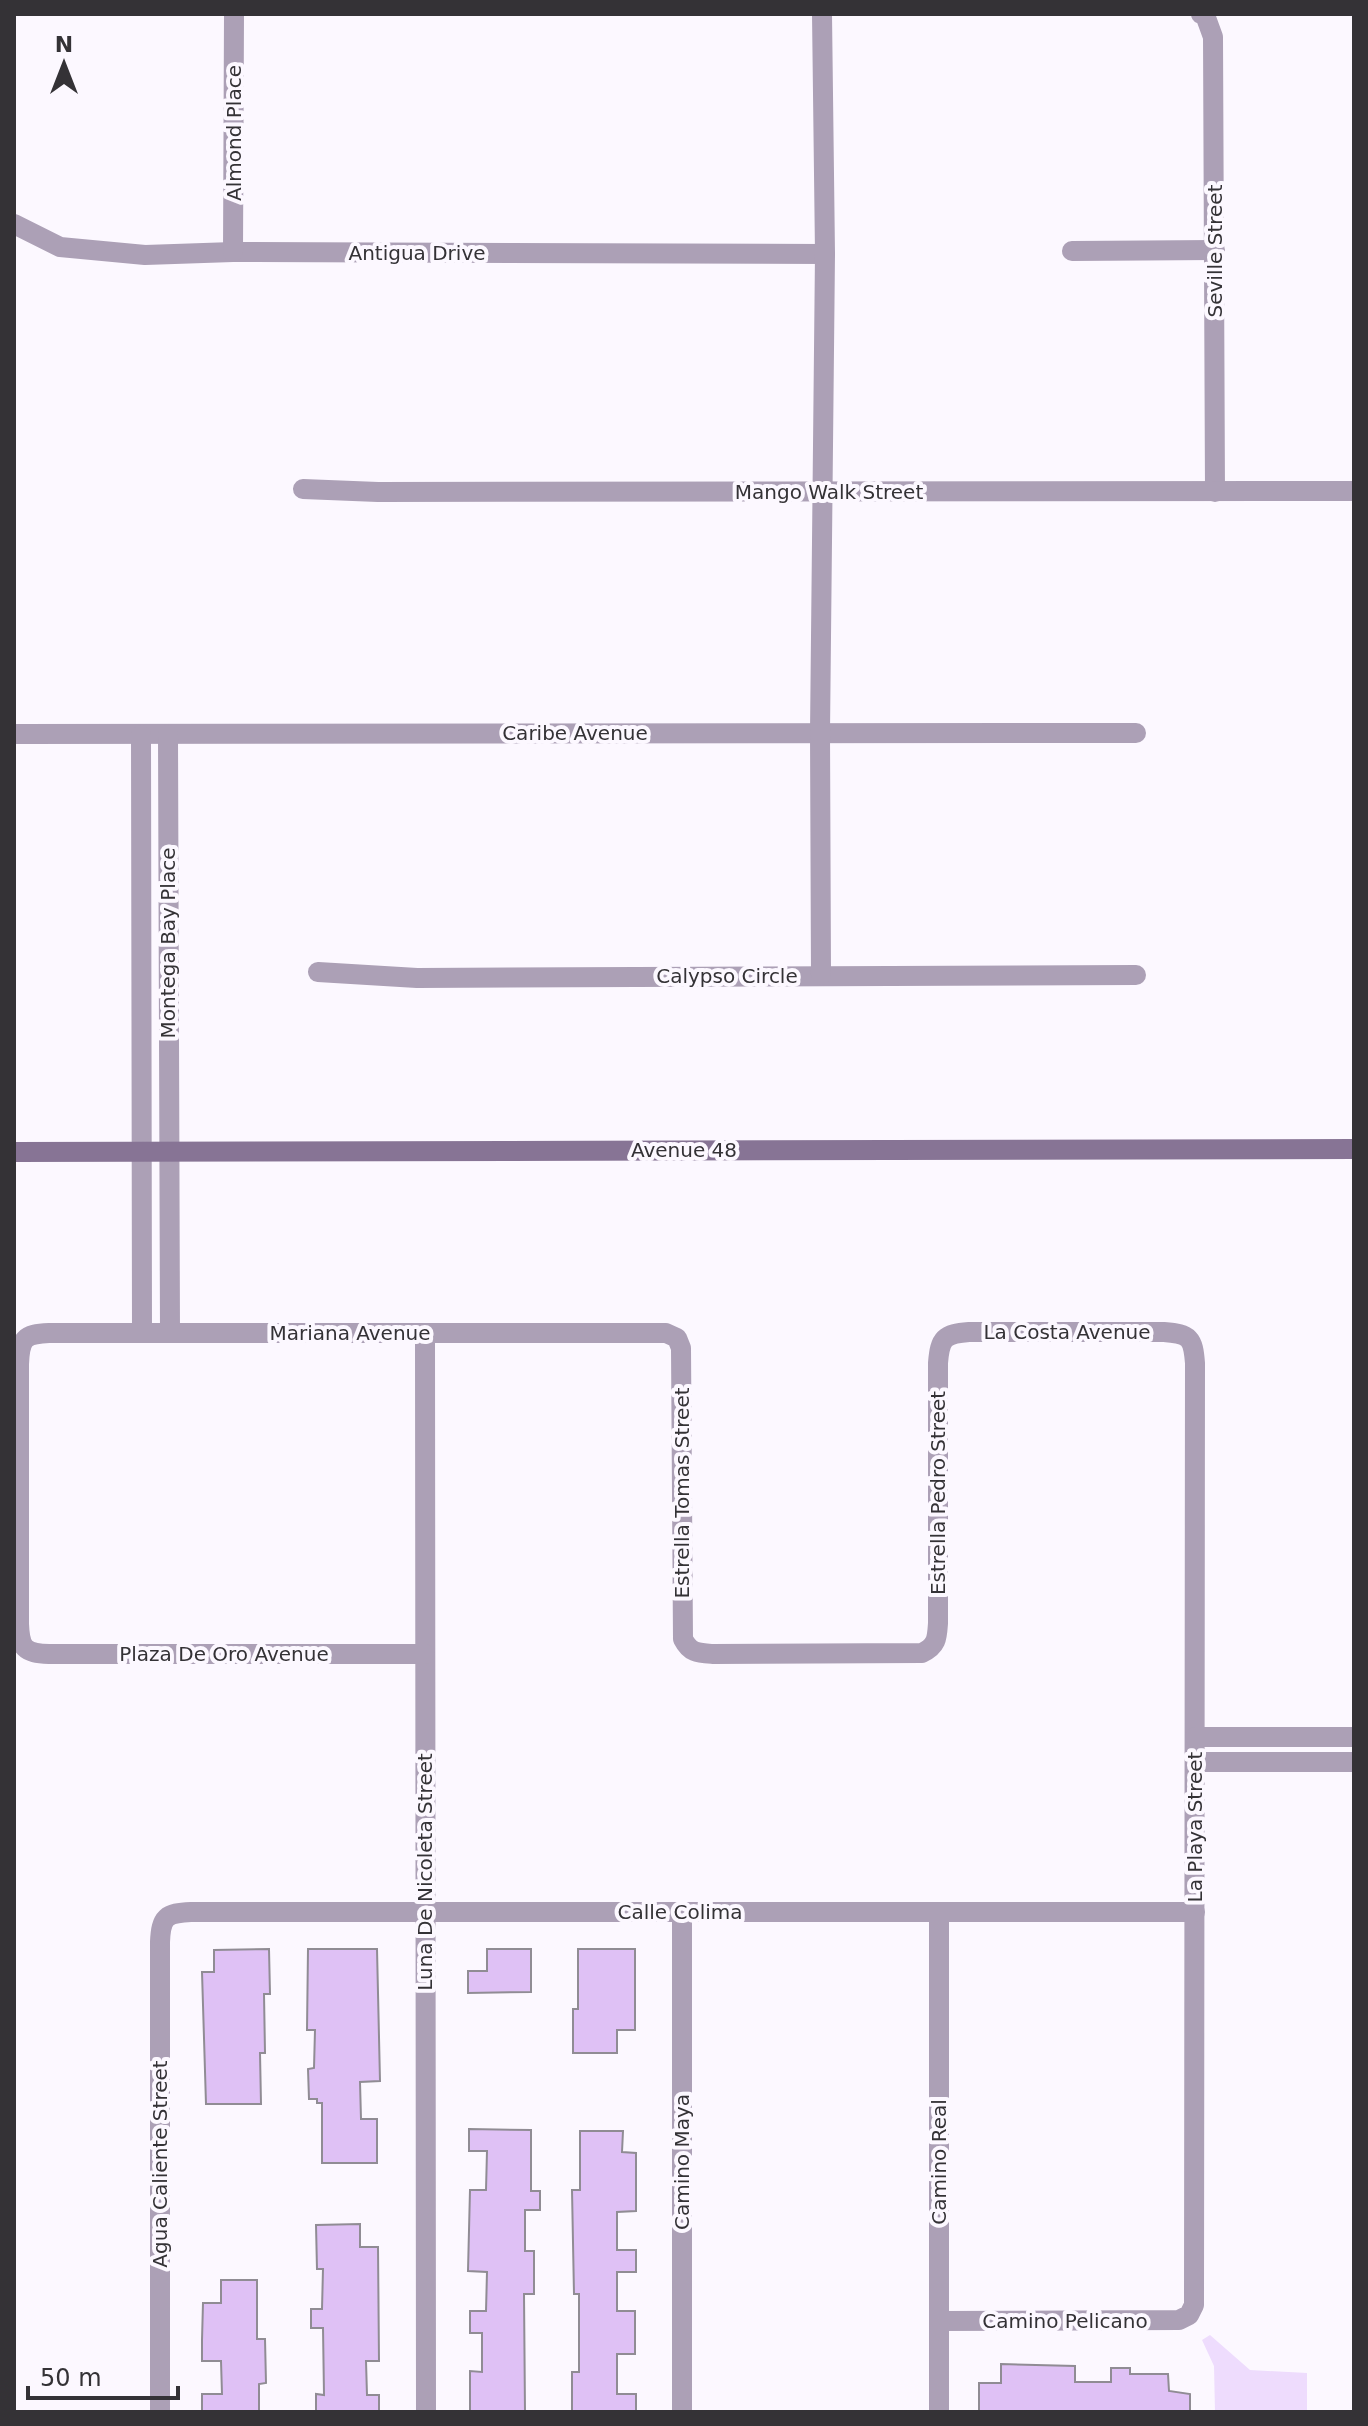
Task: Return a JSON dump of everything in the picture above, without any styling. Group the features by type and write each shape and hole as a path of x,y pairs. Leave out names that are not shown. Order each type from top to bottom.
{"main road":[{"name":"Avenue 48","path":"14,1152 1354,1149"}],"street":[{"name":"Almond Place","path":"233,252 234,14"},
{"path":"821,975 825,254 822,14"},
{"name":"Seville Street","path":"1201,14 1205,15 1213,37 1215,492"},
{"name":"Antigua Drive","path":"14,224 60,247 145,255 233,252 825,254"},
{"path":"1072,251 1215,250"},
{"name":"Mango Walk Street","path":"303,489 378,492 1354,491"},
{"name":"Caribe Avenue","path":"14,734 1136,733"},
{"name":"Montega Bay Place","path":"141,735 142,1333"},
{"name":"Montega Bay Place","path":"168,735 170,1333"},
{"name":"Calypso Circle","path":"318,972 417,978 1136,975"},
{"name":"La Costa Avenue","path":"944,1338 954,1333 969,1332 1164,1332 1179,1333 1189,1338"},
{"name":"Mariana Avenue","path":"24,1649 19,1639 19,1364 24,1338 34,1333 666,1333 677,1338"},
{"name":"Luna De Nicoleta Street","path":"425,1333 426,2412"},
{"name":"Estrella Tomas Street","path":"677,1338 682,1364 682,1623 683,1639 688,1648"},
{"name":"Estrella Pedro Street","path":"688,1648 698,1653 713,1654 908,1654 933,1648 938,1623 938,1363 939,1348 944,1338"},
{"name":"La Playa Street","path":"1189,1338 1194,1348 1195,1363 1195,2290 1194,2305 1189,2315"},
{"name":"Plaza De Oro Avenue","path":"24,1649 34,1654 425,1654"},
{"path":"1195,1737 1354,1737"},
{"path":"1195,1762 1354,1762"},
{"name":"Calle Colima","path":"166,1917 191,1912 1195,1912"},
{"name":"Camino Maya","path":"682,1912 682,2412"},
{"name":"Camino Real","path":"939,1912 939,2412"},
{"name":"Agua Caliente Street","path":"160,2412 160,1942 161,1927 166,1917"},
{"name":"Camino Pelicano","path":"939,2321 1164,2321 1179,2320 1189,2315"}],"shaded area":[{"path":"1210,2335 1250,2370 1307,2373 1307,2412 1215,2412 1214,2366 1202,2340"}],"building":[{"path":"269,1949 270,1994 264,1994 265,2053 260,2053 261,2104 206,2104 202,1972 214,1972 214,1950"},
{"path":"308,1949 377,1949 380,2081 360,2082 361,2119 377,2119 377,2163 322,2163 322,2103 309,2099 308,2069 314,2068 315,2030 307,2030"},
{"path":"487,1949 531,1949 531,1992 468,1993 468,1971 487,1971"},
{"path":"578,1949 635,1949 635,2030 617,2030 617,2053 573,2053 573,2009 578,2009"},
{"path":"469,2129 531,2130 531,2191 540,2191 540,2210 525,2210 525,2251 534,2251 534,2294 524,2294 525,2412 470,2412 470,2371 482,2372 482,2333 470,2333 470,2311 486,2311 487,2272 468,2271 470,2190 486,2190 487,2151 469,2151"},
{"path":"580,2131 623,2131 622,2152 636,2153 636,2211 617,2212 617,2250 636,2250 636,2272 617,2272 617,2311 635,2311 635,2354 617,2354 617,2394 636,2394 636,2412 572,2412 572,2372 579,2372 579,2294 574,2294 572,2190 580,2190"},
{"path":"360,2224 360,2247 378,2247 379,2361 366,2361 367,2395 379,2395 379,2412 316,2412 316,2394 324,2395 323,2328 311,2328 311,2309 322,2309 323,2269 317,2269 316,2225"},
{"path":"221,2280 257,2280 257,2339 265,2339 266,2383 259,2384 259,2412 202,2412 202,2394 222,2394 221,2361 202,2361 203,2303 221,2303"},
{"path":"1001,2364 1075,2366 1075,2382 1111,2382 1111,2368 1130,2368 1130,2374 1168,2374 1169,2391 1190,2394 1190,2412 979,2412 979,2383 1001,2383"}]}
